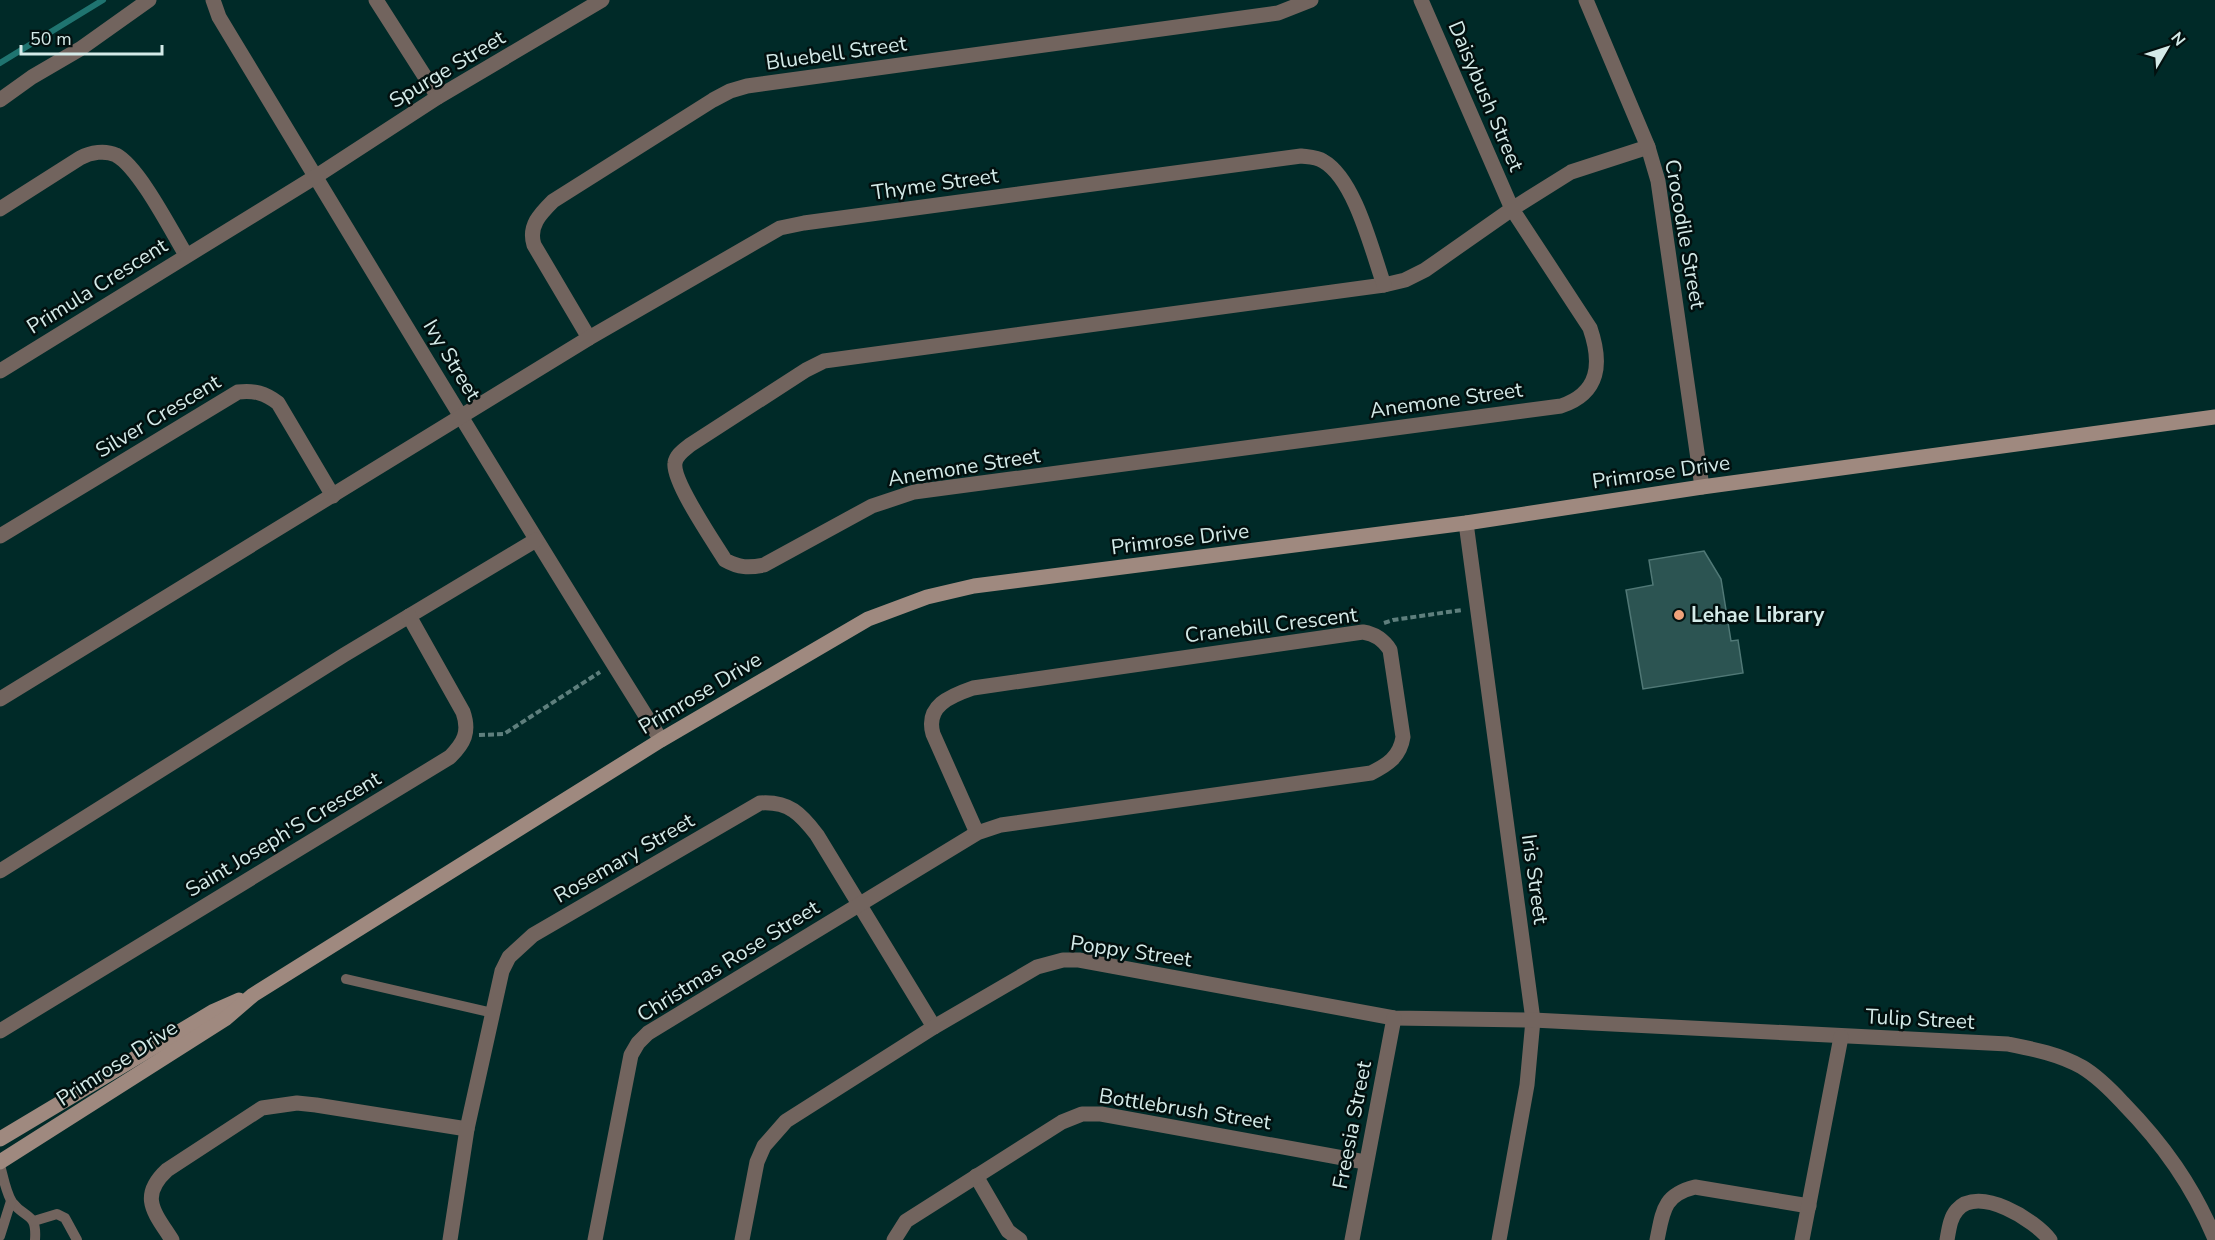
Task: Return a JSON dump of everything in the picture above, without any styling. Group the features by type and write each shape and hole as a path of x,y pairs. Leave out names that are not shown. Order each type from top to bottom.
{"street":[{"path":"0,100 32,76 80,49 149,0"},
{"name":"Ivy Street","path":"213,0 219,17 315,177 661,740"},
{"path":"376,0 438,97"},
{"name":"Spurge Street","path":"315,177 438,97 602,0"},
{"name":"Bluebell Street","path":"589,338 534,245 531,235 537,219 553,201 730,91 747,86 1278,13 1311,0"},
{"name":"Daisybush Street","path":"1420,0 1512,209"},
{"name":"Crocodile Street","path":"1586,0 1648,147 1658,181 1702,487"},
{"name":"Anemone Street","path":"1512,209 1590,328 1596,346 1597,365 1594,380 1579,397 1561,406 914,492 872,506 764,565 750,568 736,567 725,560 680,486 675,460 690,445 806,370 824,361 1384,285 1416,275 1512,209 1571,172 1648,147"},
{"name":"Primula Crescent","path":"0,209 87,154 108,153 117,156 135,174 186,255"},
{"name":"Thyme Street","path":"462,416 589,338 780,228 828,219 1301,156 1323,161 1344,182 1353,199 1384,285"},
{"name":"Primula Crescent","path":"0,371 315,177"},
{"name":"Silver Crescent","path":"0,536 238,392 259,392 278,403 333,496"},
{"path":"0,699 462,416"},
{"name":"Primrose Drive","path":"0,1164 225,1019 253,995 661,740 868,619 927,597 974,586 1466,523 1702,487 2215,417"},
{"name":"Iris Street","path":"1466,523 1533,1020 1527,1085 1499,1240"},
{"path":"0,871 409,616 536,540"},
{"path":"409,616 463,712 467,723 466,735"},
{"name":"Cranebill Crescent","path":"860,903 977,832 1001,825 1371,773 1397,756 1402,746 1403,737 1390,650 1373,634 1363,632 973,688 960,692 937,707 930,724 977,832"},
{"name":"Saint Joseph'S Crescent","path":"0,1031 450,757 461,746 466,735"},
{"name":"Rosemary Street","path":"450,1240 467,1129 502,970 509,957 533,935 760,803 782,804 801,815 818,835 934,1027"},
{"name":"Christmas Rose Street","path":"595,1240 631,1055 638,1043 661,1025 860,903"},
{"name":"Poppy Street","path":"742,1240 757,1162 764,1146 786,1121 934,1027 1037,967 1063,960 1079,960 1394,1018 1533,1020"},
{"name":"Primrose Drive","path":"0,1139 214,1011 253,995"},
{"name":"Freesia Street","path":"1352,1240 1394,1018"},
{"name":"Tulip Street","path":"1533,1020 2008,1044 2044,1051 2082,1067 2108,1088 2163,1148 2186,1179 2215,1239"},
{"path":"1802,1240 1840,1037"},
{"path":"172,1240 152,1209 150,1196 158,1178 262,1108 297,1103 467,1129"},
{"name":"Bottlebrush Street","path":"894,1240 906,1221 1062,1122 1082,1114 1101,1114 1365,1162"},
{"path":"976,1176 1008,1231 1020,1240"},
{"path":"1657,1240 1663,1208 1667,1202 1680,1191 1695,1186 1809,1206"},
{"path":"1947,1240 1951,1219 1959,1208 1968,1203 1983,1202 2014,1211 2038,1226 2050,1240"}],"lane":[{"path":"346,979 493,1013"},
{"path":"0,1164 11,1201 34,1221 35,1240"},
{"path":"0,1236 11,1201"},
{"path":"34,1221 57,1214 65,1218 77,1240"}],"path":[{"path":"1373,634 1387,621 1478,607"},
{"path":"466,735 504,734 614,664"}],"building":[{"name":"Lehae Library","path":"1704,551 1721,579 1731,641 1738,640 1743,673 1643,689 1626,590 1653,585 1649,560"}],"waterway":[{"path":"0,63 103,0"}],"place":[{"name":"Lehae Library","path":"1679,615"}]}
